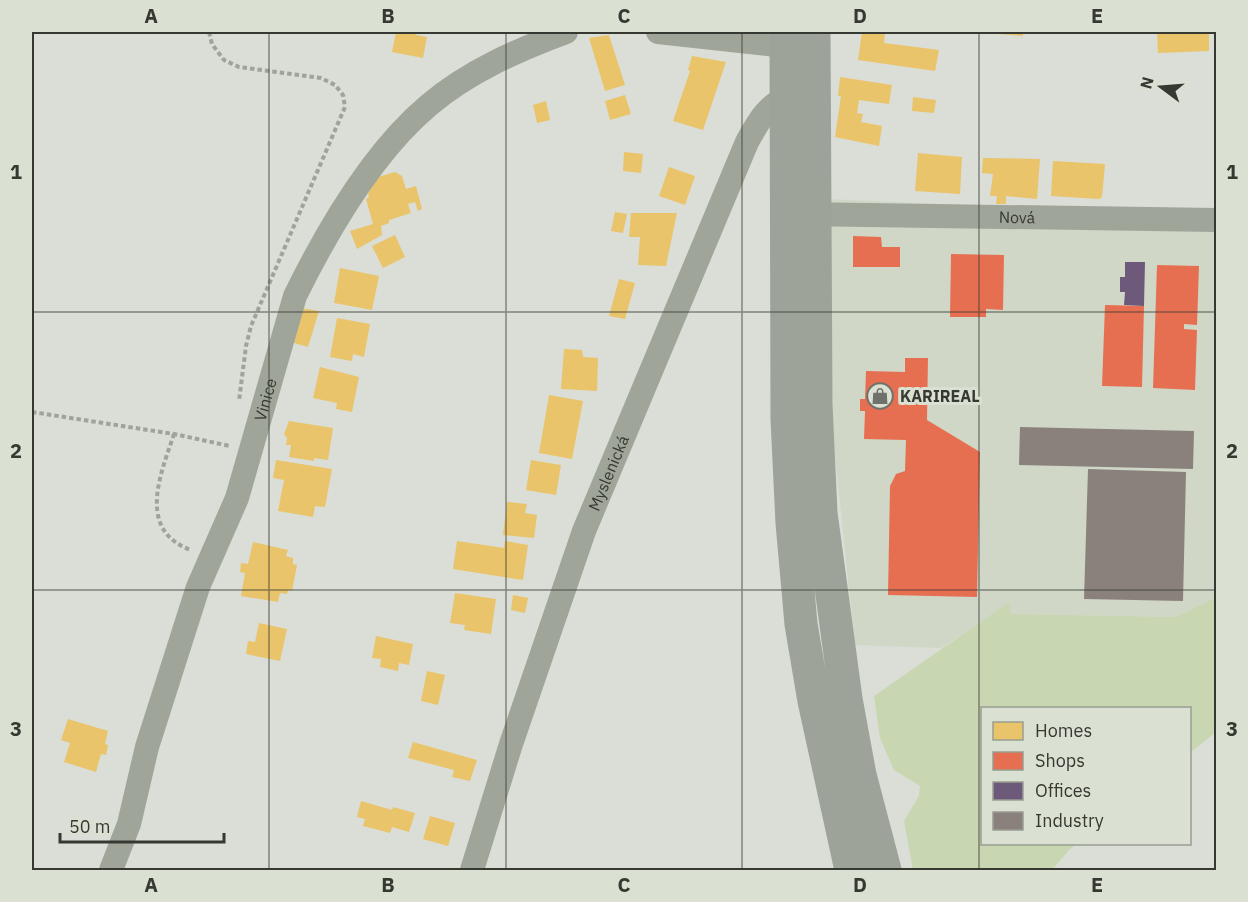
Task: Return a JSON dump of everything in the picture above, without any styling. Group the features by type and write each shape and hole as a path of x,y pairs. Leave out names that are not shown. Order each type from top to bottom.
{"main road":[{"path":"795,36 786,98 801,214 821,513 846,699 860,775 885,870"},
{"path":"795,36 813,136 801,214 787,419 792,523 801,624 814,700 850,870"},
{"path":"786,98 813,136"}],"street":[{"name":"Vinice","path":"111,870 129,824 147,747 198,587 237,498 296,296 309,267 367,174 428,105 504,57 566,32"},
{"path":"658,32 795,36"},
{"name":"Myslenická","path":"472,870 511,744 584,531 747,142 768,109 776,102 786,98"},
{"name":"Nová","path":"801,214 1216,220"}],"path":[{"path":"209,32 212,44 224,60 240,67 321,78 335,85 343,95 345,107 251,326 246,346 239,405"},
{"path":"32,412 174,434 251,451"},
{"path":"174,434 157,491 157,510 162,527 173,541 211,558"},
{"path":"227,445 230,435"}],"shaded area":[{"path":"826,199 967,205 1216,210 1216,597 1176,617 1010,614 1009,603 941,648 855,645 834,445"}],"green space":[{"path":"1216,597 1216,732 1191,752 1191,707 981,707 981,845 1076,845 1052,870 913,870 904,821 919,796 920,786 894,770 880,738 874,696 1009,602 1011,614 1176,617"}],"building: Homes":[{"path":"396,32 416,32 416,35 427,37 423,58 392,52"},
{"path":"862,32 885,34 884,43 939,50 935,71 858,60"},
{"path":"1023,32 1023,36 984,33"},
{"path":"1157,32 1209,33 1209,51 1158,53"},
{"path":"609,35 625,85 605,91 589,38"},
{"path":"692,56 726,62 703,130 673,121 690,71 688,70"},
{"path":"840,77 892,85 889,104 859,100 857,113 863,114 861,122 882,126 879,146 835,137 841,96 838,96"},
{"path":"625,95 631,114 610,120 605,101"},
{"path":"913,97 936,100 934,113 912,111"},
{"path":"546,101 550,120 537,123 533,105"},
{"path":"624,152 643,154 641,173 623,171"},
{"path":"918,153 962,157 960,194 915,191"},
{"path":"983,158 1040,159 1037,199 1006,196 1006,204 996,204 997,196 990,196 993,174 982,173"},
{"path":"1053,161 1105,164 1102,197 1099,199 1051,196"},
{"path":"669,167 695,176 685,205 659,196"},
{"path":"395,172 402,176 406,189 416,186 422,209 418,211 415,202 408,204 411,213 389,220 389,223 381,226 382,235 357,249 350,231 373,224 366,199 369,197 368,193 378,177"},
{"path":"615,212 627,214 623,233 611,231"},
{"path":"631,213 677,213 666,266 638,265 640,237 629,237"},
{"path":"395,235 405,257 383,268 372,246"},
{"path":"340,268 379,276 372,310 334,303"},
{"path":"619,279 635,283 625,319 609,316"},
{"path":"301,308 319,311 308,347 291,342"},
{"path":"337,318 370,324 364,357 353,354 352,361 330,357"},
{"path":"564,349 582,350 583,357 598,358 597,391 561,389"},
{"path":"320,367 359,377 352,412 336,409 337,403 313,398"},
{"path":"549,395 583,401 572,459 539,453"},
{"path":"289,421 333,428 328,460 314,458 314,461 289,457 291,445 286,445 287,438 284,434"},
{"path":"276,460 332,469 325,507 315,506 313,517 278,511 284,480 273,478"},
{"path":"531,460 561,465 556,495 526,490"},
{"path":"507,502 527,504 525,513 537,515 534,538 503,535"},
{"path":"457,541 504,548 505,541 528,545 523,580 453,569"},
{"path":"253,542 288,550 286,556 293,558 293,564 297,565 292,591 288,590 287,594 280,593 278,602 241,596 245,573 240,572 241,563 248,564"},
{"path":"455,593 496,599 491,634 464,630 465,625 450,623"},
{"path":"513,595 528,598 525,613 511,610"},
{"path":"259,623 287,629 280,661 246,654 248,641 255,642"},
{"path":"376,636 413,644 409,665 399,663 398,671 380,667 381,659 372,658"},
{"path":"427,671 445,675 438,705 421,701"},
{"path":"68,719 108,731 105,744 108,745 106,755 101,754 96,772 64,762 70,743 61,740"},
{"path":"413,742 477,760 470,781 452,777 454,770 408,758"},
{"path":"361,801 392,810 393,807 415,813 409,832 392,827 390,833 363,826 365,819 357,817"},
{"path":"430,816 455,823 448,846 423,839"}],"building: Shops":[{"path":"853,236 881,237 882,247 900,247 900,267 853,267"},
{"path":"951,254 1004,255 1003,310 986,309 986,317 950,317"},
{"path":"1157,265 1199,266 1197,325 1184,324 1184,329 1197,330 1195,390 1153,388"},
{"path":"1105,305 1144,306 1142,387 1102,386"},
{"path":"905,358 928,358 927,420 980,452 977,597 888,595 890,486 896,474 905,471 906,440 864,439 865,411 860,411 860,399 865,399 866,371 905,372"}],"building: Offices":[{"path":"1125,262 1145,262 1144,306 1124,305 1125,292 1120,292 1120,277 1125,277"}],"building: Industry":[{"path":"1020,427 1194,431 1193,469 1019,465"},
{"path":"1088,469 1186,472 1183,601 1084,599"}],"place":[{"name":"KARIREAL","path":"880,396"}]}
